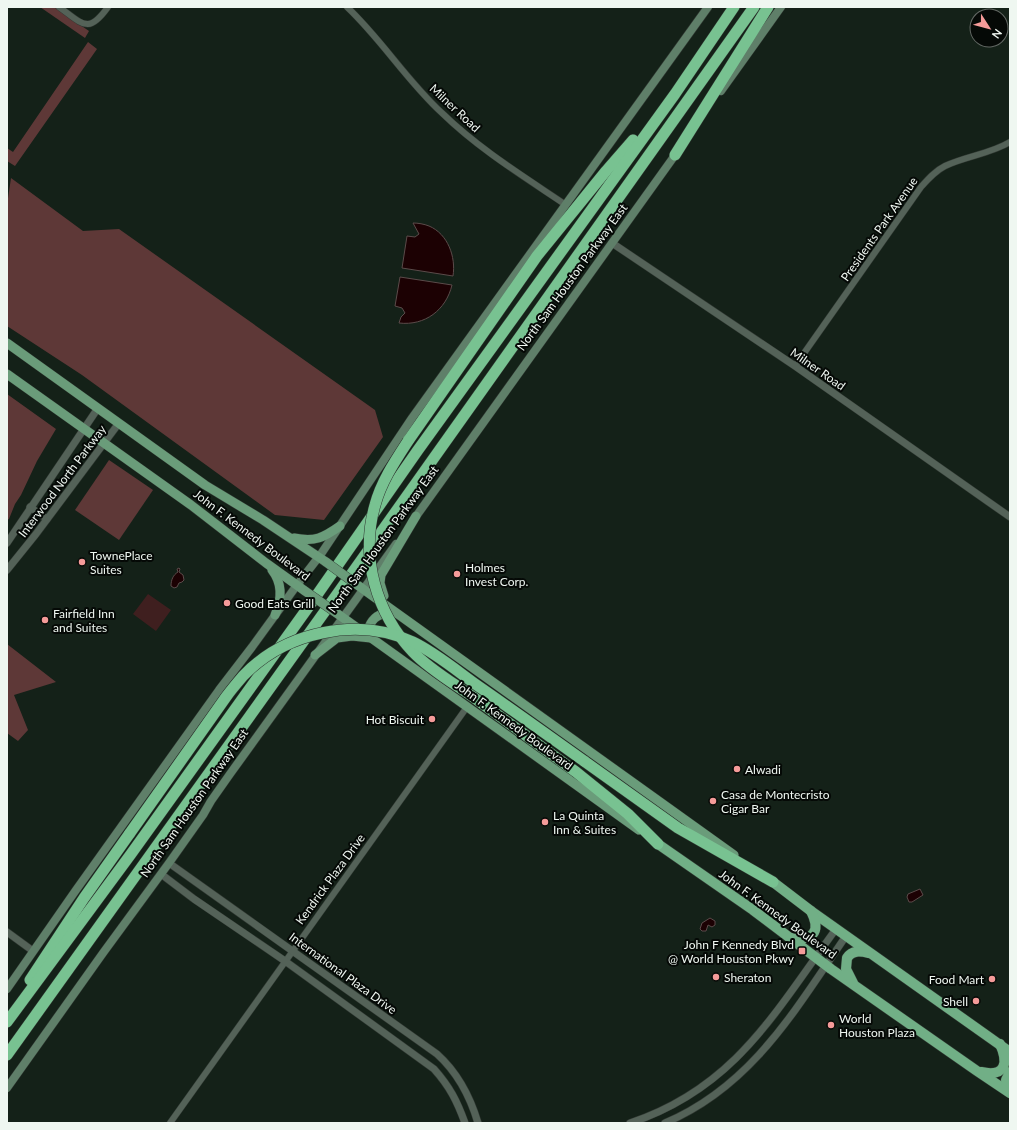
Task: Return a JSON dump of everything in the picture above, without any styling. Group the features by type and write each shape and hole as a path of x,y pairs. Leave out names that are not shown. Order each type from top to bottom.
{"highway":[{"name":"North Sam Houston Parkway East","path":"7,1022 131,854 427,437 675,94 734,7"},
{"name":"North Sam Houston Parkway East","path":"7,1054 338,593 754,7"},
{"path":"675,155 768,7"},
{"path":"658,844 628,814 576,772 434,670 414,653 383,609 373,580 370,553 370,534 375,505 387,475 408,441 537,256 606,171 675,94"},
{"path":"7,1019 38,966 130,833 243,676 268,655 292,642 329,631 342,630 384,633 412,642 444,662 678,828 773,882"},
{"name":"John F. Kennedy Boulevard","path":"658,844 753,910 826,965 1010,1093"},
{"name":"John F. Kennedy Boulevard","path":"773,882 836,929 1010,1052"},
{"path":"790,938 804,939 813,933 816,928 816,923 811,911"},
{"path":"855,985 846,969 847,958 850,954 860,951 873,955"},
{"path":"977,1071 991,1074 1001,1071 1005,1058 1000,1044"},
{"path":"1010,1072 1006,1080 1007,1086 1010,1090"}],"main road":[{"path":"7,989 174,752 276,615 297,584 322,560 340,526 412,418 708,7"},
{"name":"North Sam Houston Parkway East","path":"7,1088 169,863 203,815 211,801 315,655 338,614 416,516 781,7"},
{"name":"John F. Kennedy Boulevard","path":"7,343 204,485 290,537 773,882"},
{"name":"John F. Kennedy Boulevard","path":"7,374 199,512 266,563 373,638 466,707 658,844"},
{"path":"393,611 383,594 380,583 381,575 416,516"},
{"path":"290,537 313,540 326,536 340,526"},
{"path":"266,563 277,577 280,585 279,605 276,615"},
{"path":"373,638 368,630 373,619 379,614 386,613 420,635 437,642"},
{"path":"315,655 337,638 352,636 373,638"}],"street":[{"path":"59,7 79,21 87,24 92,24 97,21 108,7"},
{"name":"Milner Road","path":"347,7 372,33 441,113 468,136 510,167 566,204"},
{"name":"Presidents Park Avenue","path":"795,366 930,176 944,167 966,158 988,152 1010,142"},
{"name":"Milner Road","path":"612,243 795,366 1010,517"},
{"name":"Interwood North Parkway","path":"7,542 98,408"},
{"name":"Interwood North Parkway","path":"7,570 119,423"},
{"path":"30,507 47,519"},
{"name":"Kendrick Plaza Drive","path":"170,1123 466,707"},
{"name":"International Plaza Drive","path":"169,863 437,1054 446,1062 465,1090 475,1112 478,1123"},
{"name":"International Plaza Drive","path":"161,874 194,899 285,961 426,1064 442,1078 456,1098 465,1123"},
{"path":"630,1123 646,1118 672,1106 697,1091 728,1067 771,1020 836,929"},
{"path":"7,932 34,951"},
{"path":"665,1123 677,1118 708,1100 739,1075 765,1049 846,936"},
{"path":"366,1020 374,1009"},
{"path":"754,1040 765,1049"},
{"path":"442,1078 454,1073"},
{"path":"672,1106 677,1118"}],"shaded area":[{"path":"40,7 54,7 89,31 85,38"},
{"path":"88,42 97,49 15,166 7,161 7,148 13,152"},
{"path":"11,178 83,231 119,229 375,410 383,437 324,520 275,515 82,375 7,326 7,205"},
{"path":"413,223 429,226 436,230 446,240 452,254 454,269 453,276 402,268 407,236 415,237 419,234"},
{"path":"400,277 452,285 445,302 433,314 426,319 417,322 399,323 401,317 405,313 402,308 395,306"},
{"path":"7,394 56,429 37,461 9,519 7,520"},
{"path":"109,460 153,490 119,540 75,510"},
{"path":"179,568 179,572 183,575 184,580 174,588 171,586 171,582 178,572 177,569"},
{"path":"148,594 171,610 156,631 133,614"},
{"path":"7,644 56,682 14,695 28,730 18,741 7,733"},
{"path":"920,889 923,895 912,902 909,902 907,897 908,894"},
{"path":"710,918 715,921 715,925 712,927 708,925 706,931 702,931 700,929 702,923"}],"place":[{"name":"TownePlace Suites","path":"82,562"},
{"name":"Holmes Invest Corp.","path":"457,574"},
{"name":"Good Eats Grill","path":"227,603"},
{"name":"Fairfield Inn and Suites","path":"45,620"},
{"name":"Hot Biscuit","path":"432,719"},
{"name":"Alwadi","path":"737,769"},
{"name":"Casa de Montecristo Cigar Bar","path":"713,801"},
{"name":"La Quinta Inn & Suites","path":"545,822"},
{"name":"John F Kennedy Blvd @ World Houston Pkwy","path":"802,951"},
{"name":"Sheraton","path":"716,977"},
{"name":"Food Mart","path":"992,979"},
{"name":"Shell","path":"976,1001"},
{"name":"World Houston Plaza","path":"831,1025"}]}
